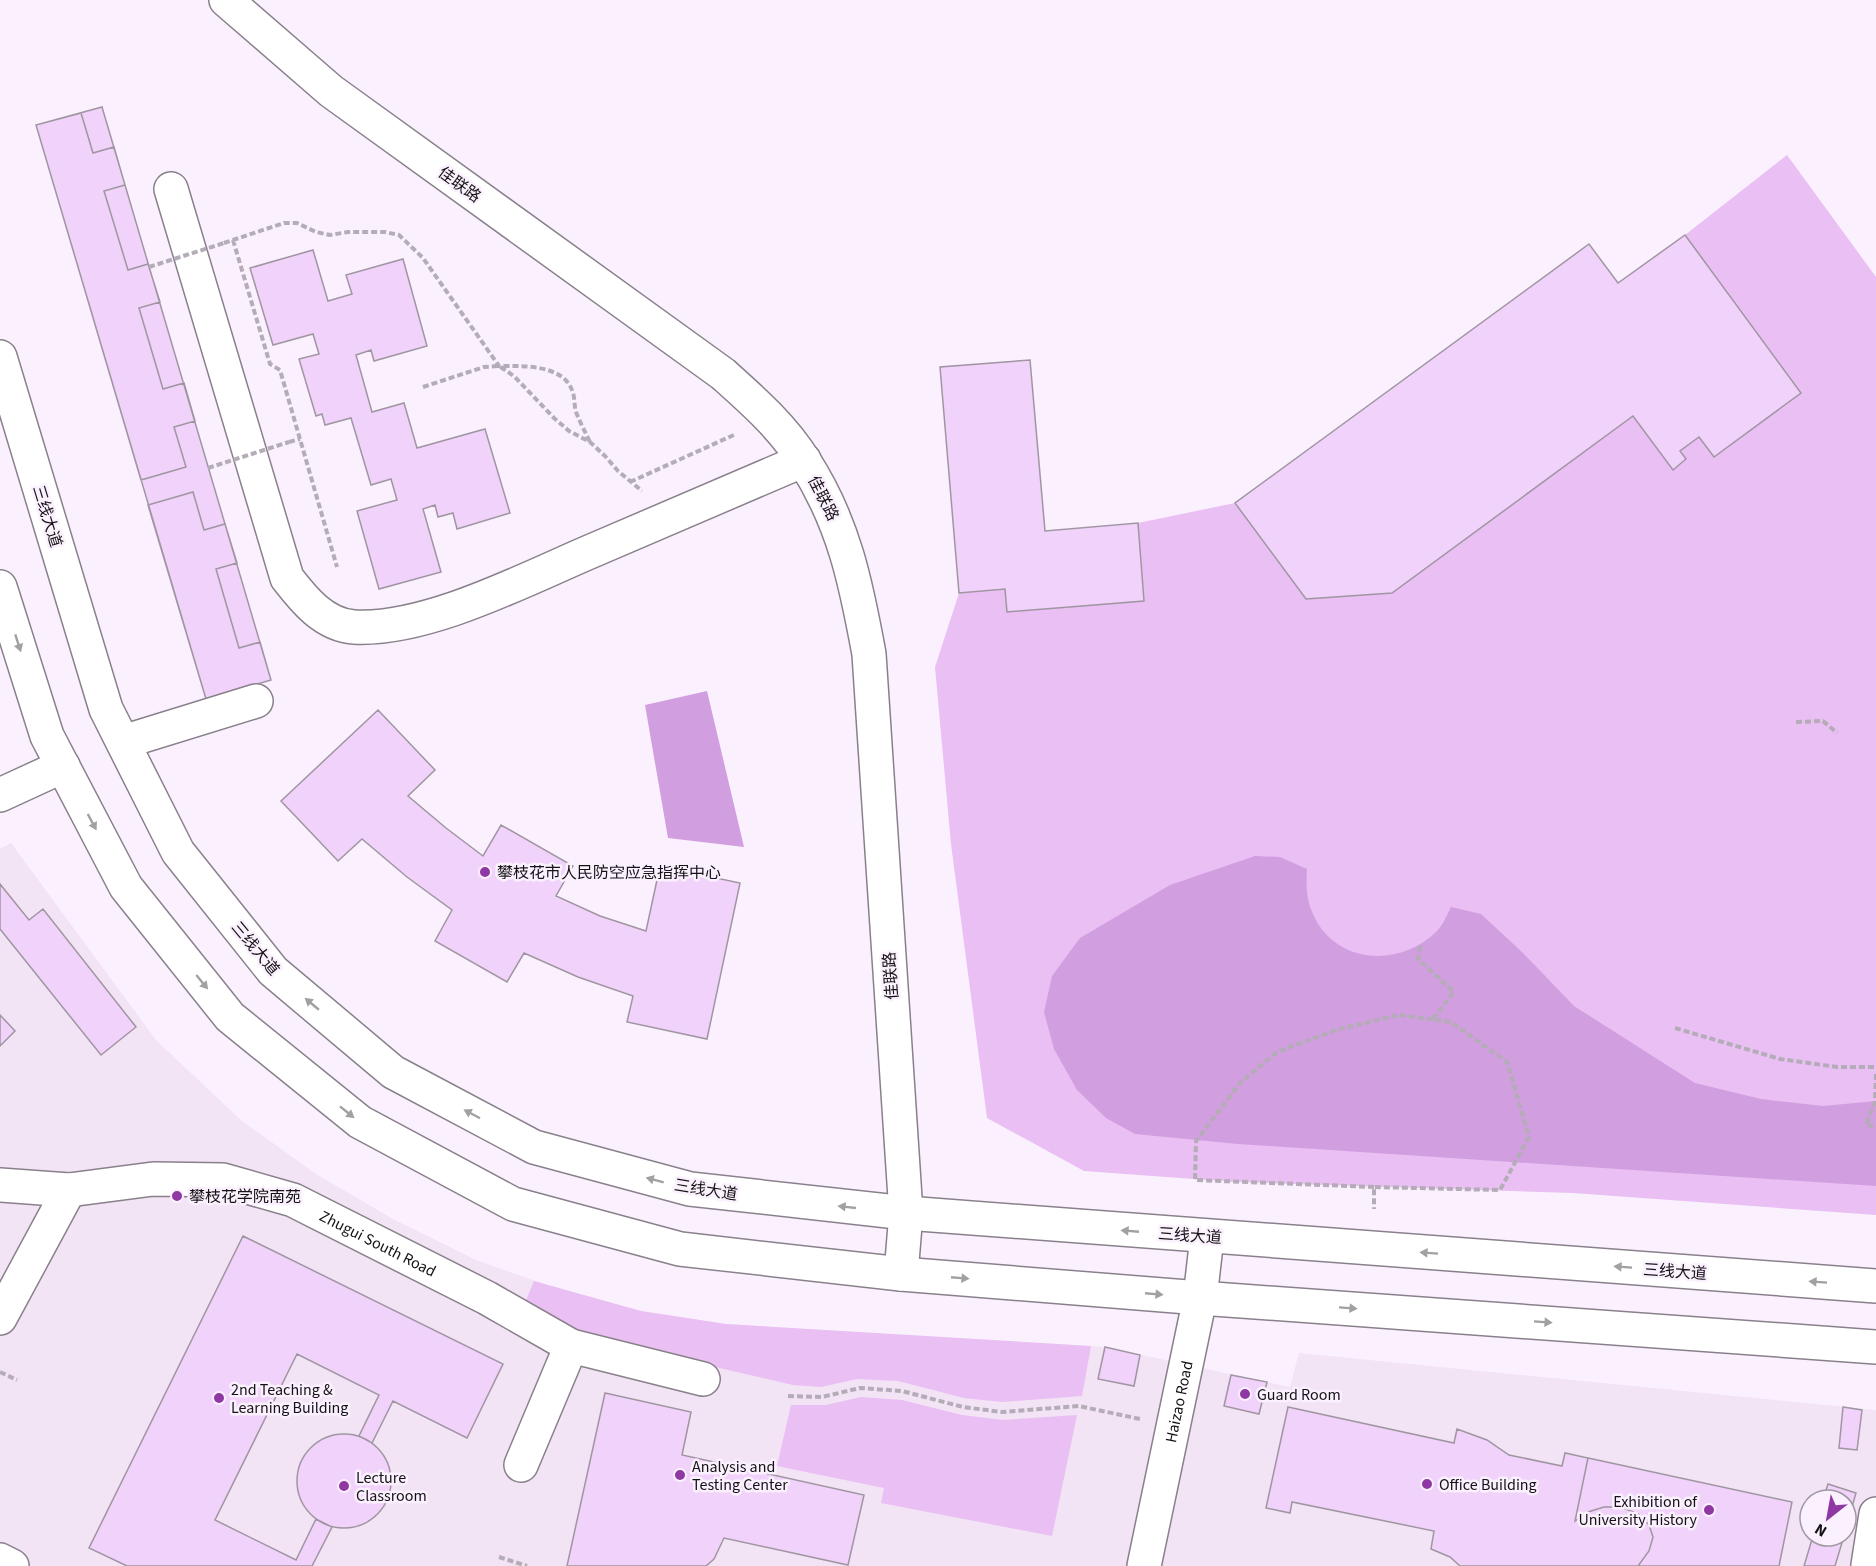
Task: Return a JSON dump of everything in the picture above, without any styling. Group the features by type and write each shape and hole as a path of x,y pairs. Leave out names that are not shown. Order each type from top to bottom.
{"main road":[{"name":"佳联路","path":"226,0 331,91 723,374 771,418 804,459 835,518 856,584 869,654 906,1213 901,1274"},
{"path":"171,189 287,578 304,600 326,618 352,627 391,624 439,613 497,592 804,459"},
{"name":"三线大道","path":"0,357 106,709 178,852 273,971 393,1072 534,1147 690,1189 906,1213 1876,1286"},
{"path":"0,587 47,736 126,887 230,1017 360,1122 513,1204 680,1250 901,1274 1876,1347"},
{"path":"123,742 256,700"},
{"path":"0,795 63,766"},
{"name":"Zhugui South Road","path":"0,1185 69,1190 153,1179 223,1180 292,1200 487,1298 571,1346 703,1379"},
{"path":"0,1318 69,1190"},
{"name":"Haizao Road","path":"1144,1566 1200,1298 1208,1237"},
{"path":"521,1465 571,1346"},
{"path":"1874,1566 1868,1565 1876,1514"},
{"path":"0,1560 12,1566"}],"path":[{"path":"149,267 284,223 297,223 316,232 330,235 348,232 385,232 399,235 423,258 499,366 514,375 568,431 590,442 630,482 646,494 665,519"},
{"path":"233,240 270,364 280,370 338,567"},
{"path":"423,387 484,366 529,366 552,372 566,381 573,392 575,410 590,442"},
{"path":"630,482 771,418"},
{"path":"208,468 300,439"},
{"path":"1796,722 1823,721 1836,732"},
{"path":"1420,946 1418,959 1454,992 1432,1019"},
{"path":"1398,1015 1451,1022 1507,1062 1529,1137 1500,1190 1374,1187 1195,1180 1197,1141 1240,1083 1277,1052 1336,1030 1398,1015"},
{"path":"1675,1028 1780,1059 1837,1067 1876,1067"},
{"path":"1876,1074 1875,1102 1866,1125 1876,1126"},
{"path":"1374,1187 1374,1209"},
{"path":"0,1372 17,1380"},
{"path":"788,1396 822,1397 860,1388 902,1390 963,1407 1002,1412 1079,1406 1173,1425"},
{"path":"498,1557 527,1566"}],"shaded area":[{"path":"1787,155 1876,277 1876,1215 1573,1193 1235,1182 1084,1171 987,1118 951,844 935,667 959,593 1005,589 1007,612 1144,601 1138,523 1235,503 1306,599 1392,593 1633,416 1673,469 1686,459 1680,451 1699,437 1714,457 1801,393 1685,235"},
{"path":"707,691 744,847 668,838 645,705"},
{"name":"攀枝花学院南苑","path":"11,843 156,1040 242,1121 316,1174 393,1219 476,1260 558,1289 641,1311 726,1324 1105,1347 1290,1387 1299,1353 1876,1410 1876,1566 0,1566 0,849"},
{"path":"1255,856 1280,857 1307,869 1307,892 1313,914 1323,931 1352,952 1370,956 1406,951 1422,943 1437,931 1451,907 1481,914 1523,953 1574,1006 1695,1083 1761,1099 1823,1106 1876,1101 1876,1186 1238,1144 1135,1134 1106,1118 1077,1090 1054,1049 1044,1012 1052,976 1080,938 1170,885"},
{"path":"534,1281 641,1311 726,1324 1091,1346 1082,1396 1002,1402 964,1398 898,1381 857,1379 821,1387 793,1385 581,1336 525,1303"},
{"path":"861,1397 902,1400 962,1415 1003,1420 1077,1415 1052,1536 881,1503 884,1488 777,1466 791,1405 826,1405"}],"building":[{"path":"102,107 271,680 206,699 36,125"},
{"path":"81,113 93,153 114,147 125,185 104,191 128,270 148,264 160,302 139,308 163,389 184,383 195,421 174,427 186,467 141,480 36,125"},
{"path":"1685,235 1801,393 1714,457 1699,437 1680,451 1686,459 1673,470 1633,416 1392,593 1306,599 1235,503 1589,244 1618,283"},
{"path":"313,250 328,301 352,294 346,275 403,259 427,346 374,361 371,350 356,355 372,412 404,403 417,448 485,429 510,513 457,529 453,513 438,517 435,505 423,509 441,572 379,589 357,511 397,500 391,479 371,485 351,418 325,425 322,414 316,416 299,359 319,354 313,334 273,345 250,268"},
{"path":"1030,360 1045,531 1138,523 1144,601 1007,612 1005,589 959,593 940,367"},
{"path":"193,492 204,530 225,524 237,563 216,569 239,648 260,642 271,680 206,699 148,505"},
{"name":"攀枝花市人民防空应急指挥中心","path":"378,710 435,770 408,796 483,856 501,825 573,866 556,896 600,916 646,931 660,866 740,883 707,1039 627,1022 633,996 578,977 524,953 507,982 435,941 452,910 407,877 362,839 338,861 281,801"},
{"path":"0,884 29,920 43,909 136,1027 101,1055 0,929"},
{"path":"0,1015 15,1031 0,1046"},
{"name":"2nd Teaching & Learning Building","path":"243,1236 503,1364 467,1438 393,1401 372,1443 359,1436 379,1395 297,1354 215,1520 296,1560 316,1519 332,1527 312,1566 127,1566 89,1548"},
{"path":"1105,1347 1140,1355 1134,1386 1098,1379"},
{"name":"Guard Room","path":"1231,1375 1267,1382 1259,1414 1224,1406"},
{"name":"Analysis and Testing Center","path":"605,1393 691,1412 682,1455 864,1495 848,1565 724,1538 714,1559 706,1566 567,1566"},
{"name":"Office Building","path":"1288,1407 1454,1443 1457,1429 1487,1440 1509,1455 1562,1466 1565,1453 1588,1458 1575,1521 1588,1512 1604,1507 1621,1507 1638,1514 1649,1525 1653,1537 1649,1551 1638,1566 1460,1566 1450,1557 1431,1549 1434,1531 1292,1502 1290,1513 1266,1508"},
{"path":"1843,1407 1862,1410 1857,1450 1839,1448"},
{"name":"Lecture Classroom","path":"344,1434 362,1437 377,1448 388,1463 391,1481 388,1499 377,1514 362,1525 344,1528 326,1525 311,1514 300,1499 297,1481 300,1463 311,1448 326,1437"},
{"name":"Exhibition of University History","path":"1588,1458 1792,1502 1779,1566 1638,1566 1649,1551 1653,1537 1649,1525 1638,1514 1621,1507 1604,1507 1588,1512 1575,1521"},
{"path":"1828,1484 1840,1488 1827,1488"},
{"path":"1809,1548 1840,1548 1835,1566 1804,1566"}],"place":[{"name":"攀枝花市人民防空应急指挥中心","path":"485,872"},
{"name":"攀枝花学院南苑","path":"177,1196"},
{"name":"Guard Room","path":"1245,1394"},
{"name":"2nd Teaching & Learning Building","path":"219,1398"},
{"name":"Analysis and Testing Center","path":"680,1475"},
{"name":"Office Building","path":"1427,1484"},
{"name":"Lecture Classroom","path":"344,1486"},
{"name":"Exhibition of University History","path":"1709,1510"}]}
